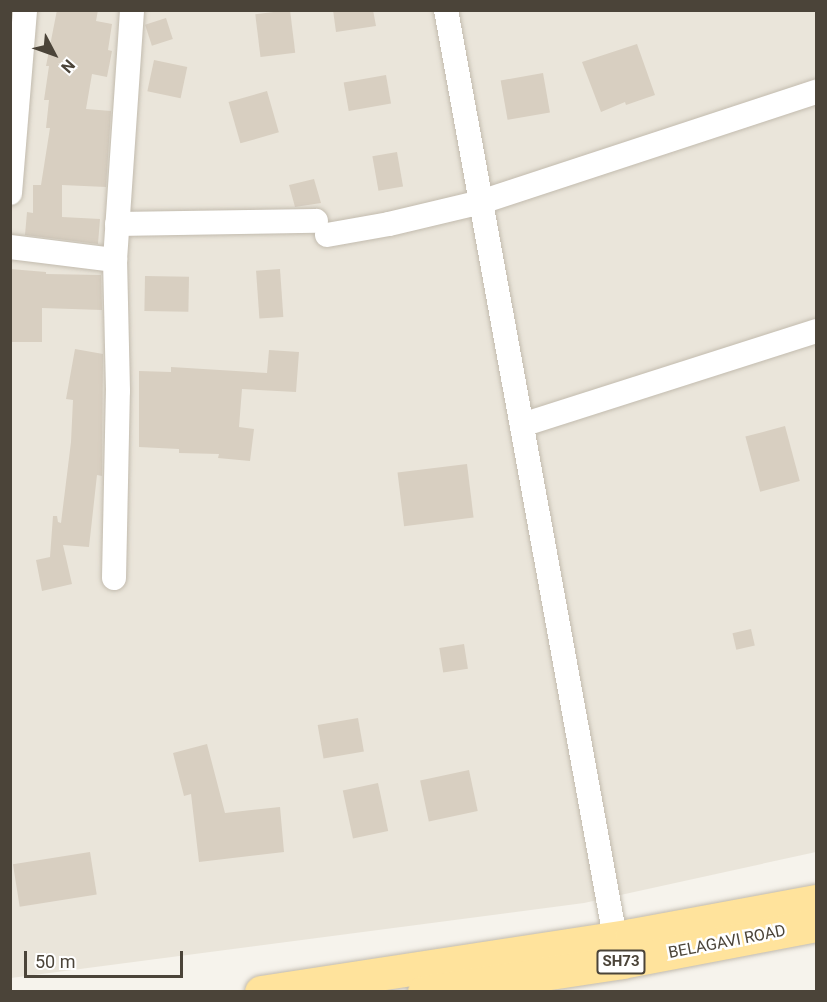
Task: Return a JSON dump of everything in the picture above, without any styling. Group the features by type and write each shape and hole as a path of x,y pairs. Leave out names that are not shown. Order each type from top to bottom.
{"main road":[{"path":"261,992 615,937 816,901"},
{"name":"BELAGAVI ROAD","path":"424,992 622,962 816,925"}],"street":[{"path":"10,193 25,10"},
{"path":"114,578 118,391 115,260 132,10"},
{"path":"446,10 615,937"},
{"path":"117,224 321,228 388,224 481,202 816,92"},
{"path":"10,247 115,260"},
{"path":"522,425 816,331"}],"shaded area":[{"path":"10,11 816,11 816,852 584,903 11,978"}],"building":[{"path":"57,10 98,10 96,21 112,24 108,50 112,51 107,77 92,74 86,109 111,111 106,187 62,185 62,217 100,219 98,244 25,235 27,212 33,213 33,185 41,185 50,128 46,128 49,100 44,100 49,66 46,66"},
{"path":"290,10 295,53 261,57 255,14"},
{"path":"333,10 373,10 376,26 336,32"},
{"path":"166,18 173,39 152,46 145,25"},
{"path":"637,44 655,95 626,105 625,102 601,112 582,62"},
{"path":"154,60 187,67 181,98 147,91"},
{"path":"543,73 550,112 508,120 501,80"},
{"path":"386,75 391,104 349,111 344,82"},
{"path":"267,91 279,132 240,143 229,102"},
{"path":"397,152 403,186 378,191 372,156"},
{"path":"314,179 321,203 295,207 289,185"},
{"path":"10,269 46,272 46,274 101,275 102,310 42,308 42,342 10,342"},
{"path":"280,269 283,317 259,319 256,271"},
{"path":"145,276 189,277 188,312 144,311"},
{"path":"75,349 103,354 102,476 97,475 89,547 63,545 72,584 42,591 36,560 50,557 53,516 57,516 58,522 61,523 71,442 73,400 66,399"},
{"path":"269,350 299,352 296,392 242,389 239,427 254,429 250,461 218,458 219,454 179,453 179,449 139,447 139,371 171,372 171,367 267,373"},
{"path":"785,426 800,481 760,492 745,437"},
{"path":"467,464 474,518 404,526 398,473"},
{"path":"751,629 755,646 736,650 732,633"},
{"path":"464,644 468,669 443,673 439,648"},
{"path":"358,718 364,751 324,759 318,725"},
{"path":"207,744 225,813 280,807 284,852 199,862 191,794 184,796 173,753"},
{"path":"469,770 478,811 429,821 420,780"},
{"path":"378,783 388,831 353,838 343,790"},
{"path":"90,852 97,894 20,907 13,864"}]}
